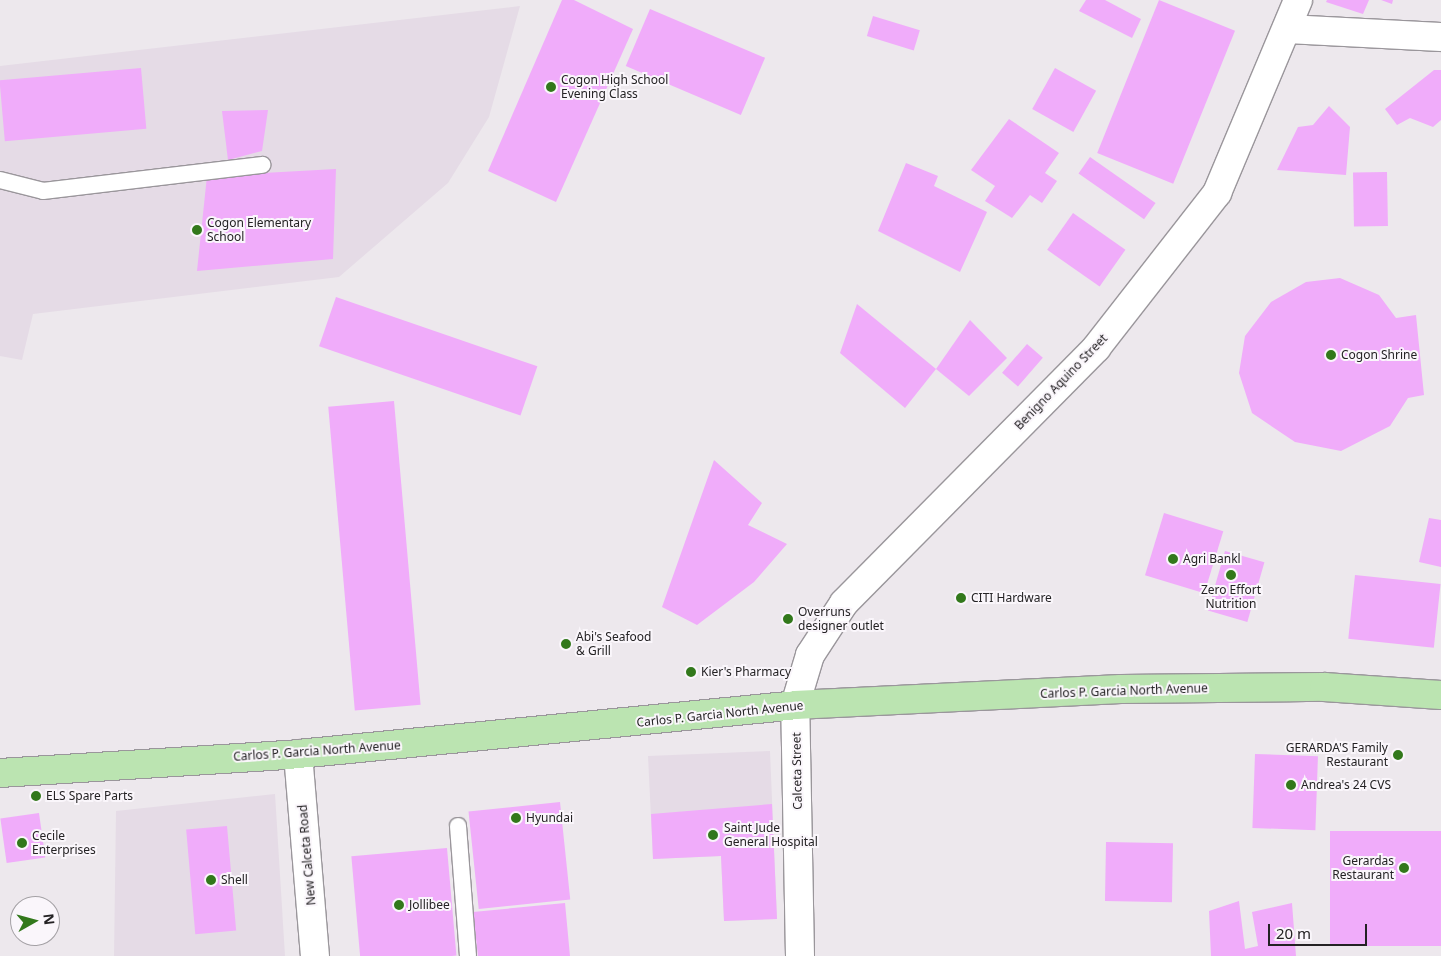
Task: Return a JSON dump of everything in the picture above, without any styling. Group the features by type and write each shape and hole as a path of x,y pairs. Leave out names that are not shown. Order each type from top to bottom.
{"main road":[{"name":"Benigno Aquino Street","path":"795,706 810,655 844,603 1096,348 1217,193 1298,0"},
{"path":"1287,29 1441,36"},
{"name":"Carlos P. Garcia North Avenue","path":"0,773 298,754 795,706 1121,689 1324,687 1441,695"},
{"name":"Calceta Street","path":"795,706 800,956"},
{"name":"New Calceta Road","path":"298,754 315,956"}],"lane":[{"path":"0,180 43,191 262,165"},
{"path":"458,826 468,956"}],"shaded area":[{"name":"Cogon Elementary School","path":"520,6 489,117 448,183 339,277 33,314 22,360 0,356 0,66"},
{"name":"Saint Jude General Hospital","path":"770,751 777,919 724,921 721,856 653,859 648,756"},
{"path":"275,794 285,956 114,956 116,811"}],"building":[{"path":"562,0 574,0 633,29 556,202 488,171"},
{"path":"1086,0 1105,0 1141,19 1132,38 1079,11"},
{"path":"1159,0 1235,31 1173,184 1097,153"},
{"path":"1327,0 1369,0 1363,14 1326,2"},
{"path":"1381,0 1393,0 1392,4"},
{"path":"650,9 765,58 741,115 626,66"},
{"path":"873,16 920,30 914,50 867,36"},
{"path":"141,68 146,129 5,141 0,80"},
{"path":"1055,68 1096,91 1073,132 1032,109"},
{"path":"1434,70 1441,70 1441,120 1433,127 1410,118 1397,125 1385,109"},
{"path":"1329,106 1350,127 1346,175 1277,170 1298,127 1313,125"},
{"path":"268,110 262,151 228,160 222,111"},
{"path":"1009,119 1059,153 1045,173 1057,181 1042,203 1030,195 1012,218 985,201 995,186 971,170"},
{"path":"1090,157 1156,203 1144,219 1079,173"},
{"path":"906,163 938,176 934,186 987,212 960,272 878,231"},
{"path":"336,169 333,259 197,271 207,176"},
{"path":"1387,172 1388,226 1354,227 1353,173"},
{"path":"1073,213 1125,250 1100,287 1047,250"},
{"name":"Cogon Shrine","path":"1340,278 1379,295 1396,318 1416,315 1424,395 1408,398 1390,426 1341,451 1295,442 1252,413 1239,373 1245,336 1271,302 1306,282"},
{"path":"336,297 537,366 520,416 319,346"},
{"path":"857,304 936,369 905,408 840,353"},
{"path":"970,320 1007,358 969,396 936,369"},
{"path":"1027,344 1043,358 1018,386 1002,373"},
{"path":"394,401 421,705 355,711 328,407"},
{"path":"714,460 762,503 748,525 787,544 754,582 697,625 662,607"},
{"path":"1164,513 1223,531 1204,593 1145,575"},
{"path":"1429,518 1441,520 1441,567 1419,562"},
{"path":"1225,551 1264,562 1247,622 1208,611"},
{"path":"1355,575 1441,584 1434,648 1348,639"},
{"path":"1255,754 1318,756 1315,830 1252,828"},
{"path":"560,802 570,899 479,909 469,812"},
{"path":"772,804 777,919 724,921 721,856 653,859 651,814"},
{"name":"Cecile Enterprises","path":"39,813 45,858 7,863 0,818"},
{"name":"Shell","path":"227,826 236,931 195,934 186,830"},
{"path":"1330,831 1441,831 1441,946 1330,946"},
{"path":"1106,842 1173,843 1172,902 1105,901"},
{"path":"447,848 456,956 360,956 351,856"},
{"path":"1239,901 1245,949 1258,946 1252,912 1292,903 1296,956 1211,956 1209,911"},
{"path":"565,903 570,956 478,956 473,912"}],"place":[{"name":"Cogon High School Evening Class","path":"551,87"},
{"name":"Cogon Elementary School","path":"197,230"},
{"name":"Cogon Shrine","path":"1331,355"},
{"name":"Agri Bankl","path":"1173,559"},
{"name":"Zero Effort Nutrition","path":"1231,575"},
{"name":"CITI Hardware","path":"961,598"},
{"name":"Overruns designer outlet","path":"788,619"},
{"name":"Abi's Seafood & Grill","path":"566,644"},
{"name":"Kier's Pharmacy","path":"691,672"},
{"name":"GERARDA'S Family Restaurant","path":"1398,755"},
{"name":"Andrea's 24 CVS","path":"1291,785"},
{"name":"ELS Spare Parts","path":"36,796"},
{"name":"Hyundai","path":"516,818"},
{"name":"Saint Jude General Hospital","path":"713,835"},
{"name":"Cecile Enterprises","path":"22,843"},
{"name":"Gerardas Restaurant","path":"1404,868"},
{"name":"Shell","path":"211,880"},
{"name":"Jollibee","path":"399,905"}]}
